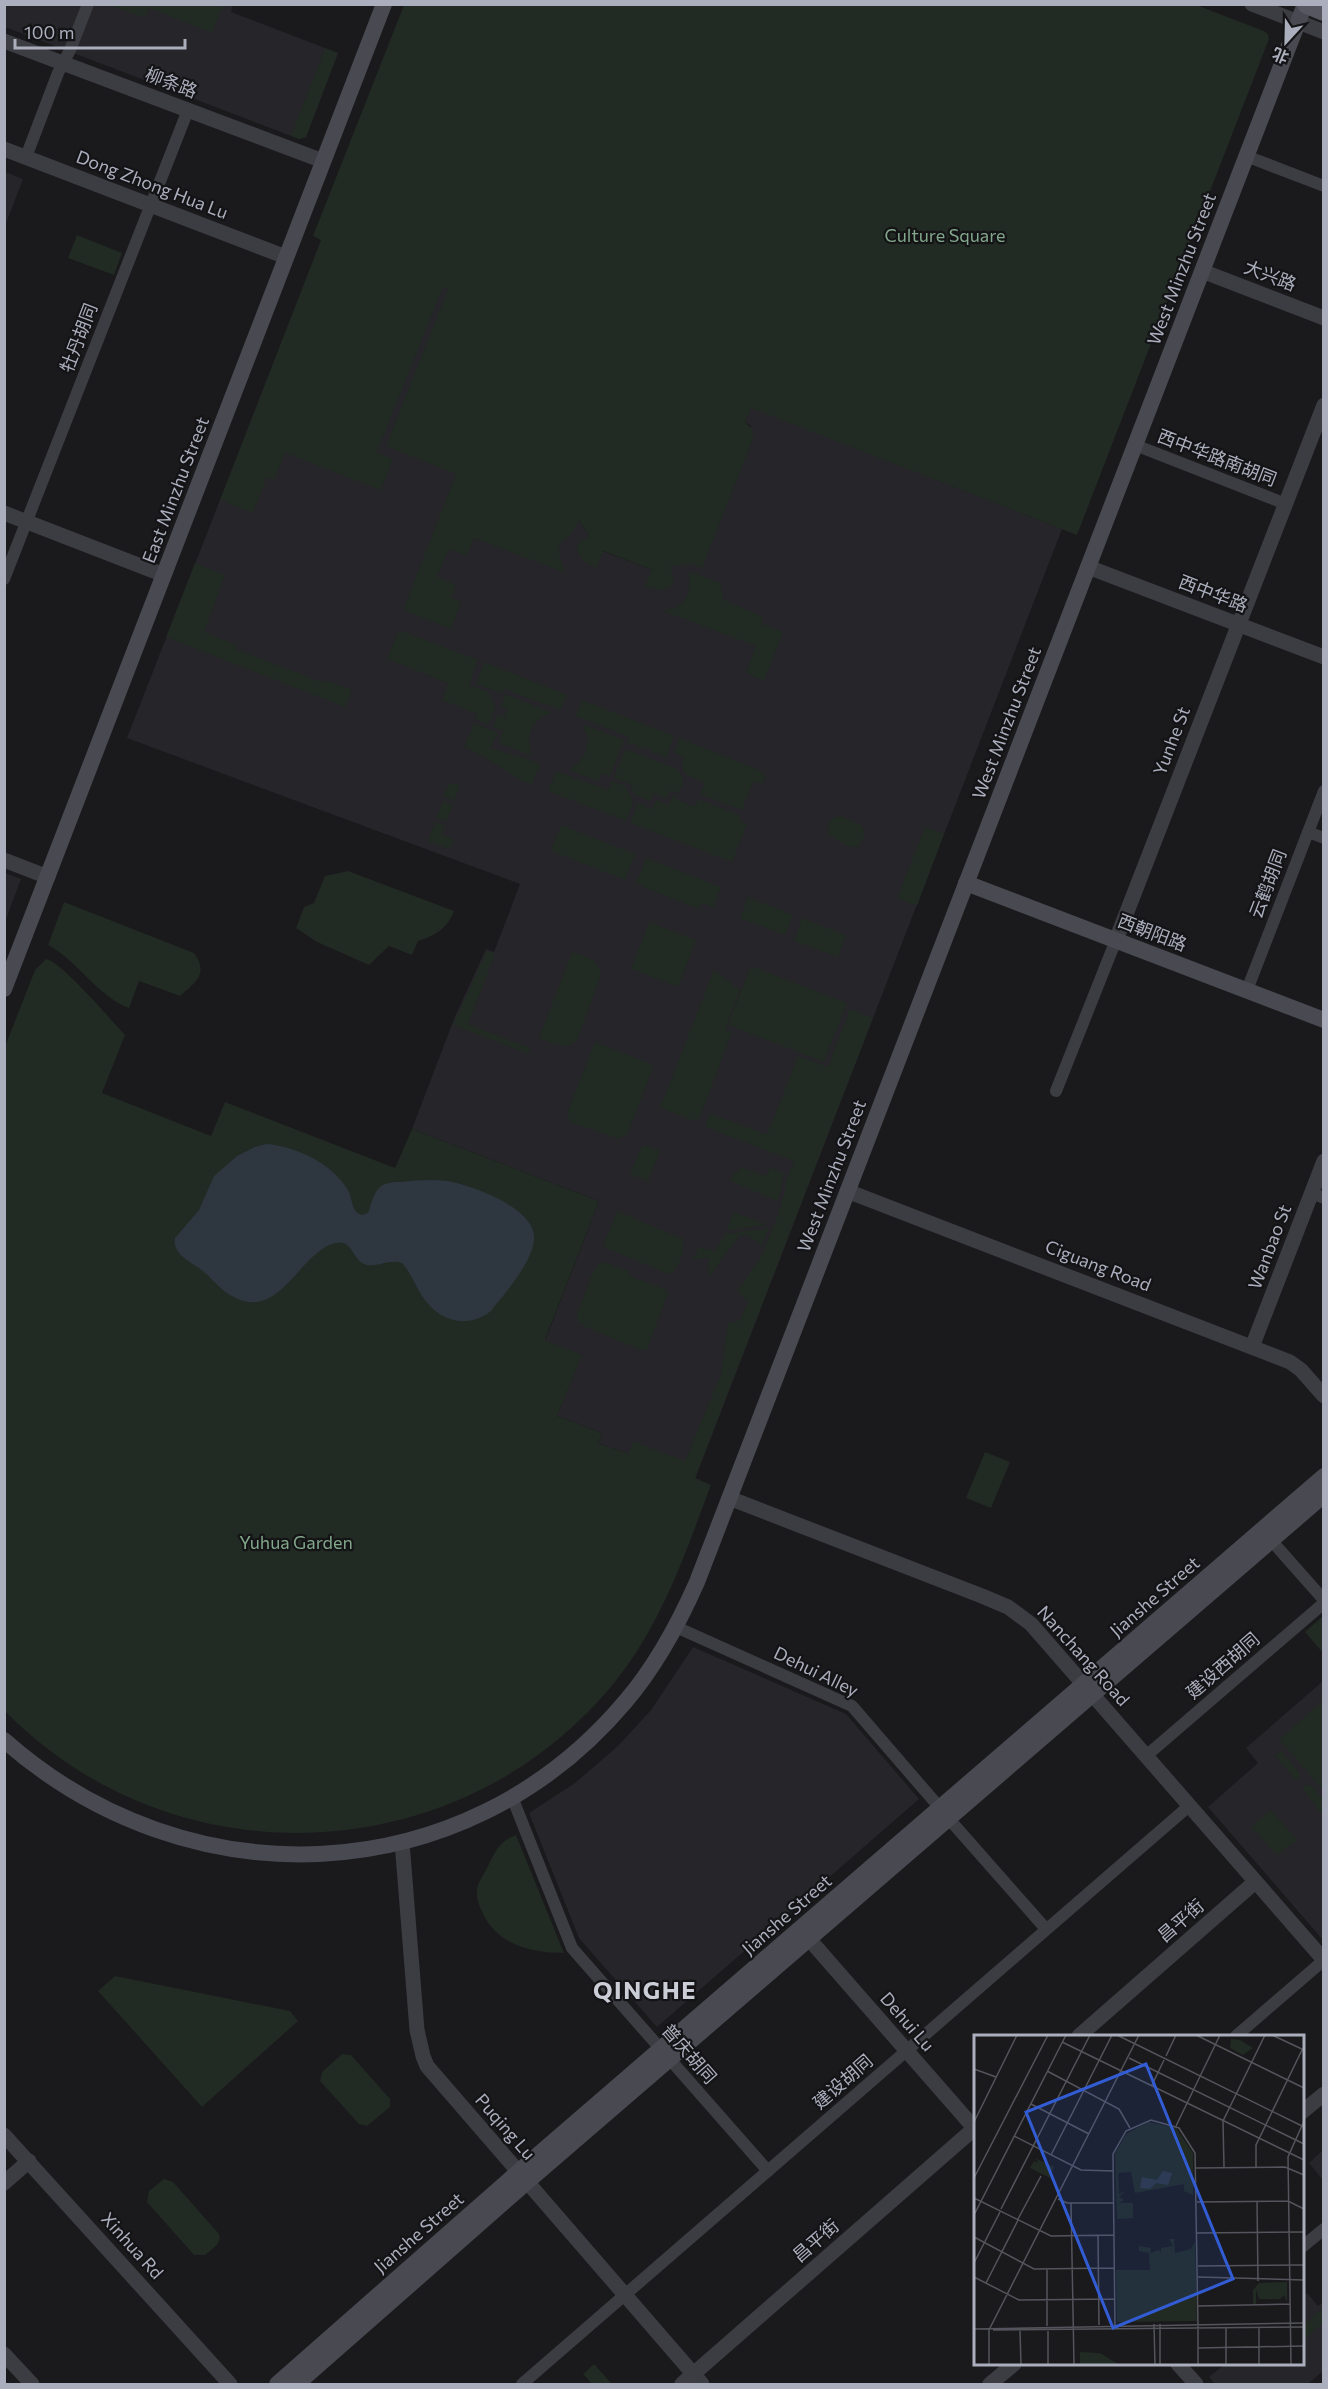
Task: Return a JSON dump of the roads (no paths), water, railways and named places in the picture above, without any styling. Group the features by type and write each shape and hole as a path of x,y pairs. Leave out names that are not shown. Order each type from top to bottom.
{"main road":[{"name":"East Minzhu Street","path":"4,989 384,4"},
{"path":"1303,10 1323,11"},
{"name":"West Minzhu Street","path":"4,1740 44,1772 91,1802 142,1826 195,1842 251,1852 307,1855 363,1850 402,1842 444,1829 512,1797 566,1760 607,1723 643,1680 676,1627 697,1582 1303,10"},
{"name":"西朝阳路","path":"966,882 1323,1020"},
{"name":"Jianshe Street","path":"277,2385 1088,1690 1323,1476"},
{"name":"Jianshe Street","path":"1088,1690 1323,1495"},
{"name":"Jianshe Street","path":"666,2054 809,1939 945,1814"},
{"name":"Jianshe Street","path":"297,2385 522,2177"}],"street":[{"path":"26,157 88,4"},
{"path":"1252,4 1303,10 1323,32"},
{"name":"柳条路","path":"4,41 323,161"},
{"name":"牡丹胡同","path":"4,579 188,110"},
{"name":"Dong Zhong Hua Lu","path":"4,149 286,257"},
{"path":"1246,156 1323,186"},
{"name":"大兴路","path":"1202,271 1323,318"},
{"name":"Yunhe St","path":"1056,1091 1323,405"},
{"name":"西中华路南胡同","path":"1135,445 1286,504"},
{"path":"4,513 164,575"},
{"name":"西中华路","path":"1088,567 1323,657"},
{"name":"云鹤胡同","path":"1247,990 1323,791"},
{"path":"1308,832 1323,838"},
{"path":"4,860 48,877"},
{"name":"Wanbao St","path":"1252,1347 1317,1196 1323,1161"},
{"name":"Ciguang Road","path":"847,1191 1290,1362 1301,1370 1323,1396"},
{"name":"Nanchang Road","path":"729,1498 1008,1608 1031,1624 1323,1960"},
{"path":"1271,1540 1323,1602"},
{"name":"建设西胡同","path":"1146,1756 1323,1602"},
{"name":"Dehui Alley","path":"676,1627 852,1706 1046,1929"},
{"name":"普庆胡同","path":"512,1797 570,1945 768,2171"},
{"name":"建设胡同","path":"522,2385 1189,1806"},
{"name":"Puqing Lu","path":"402,1842 417,2030 423,2056 432,2073 625,2295 692,2381"},
{"name":"昌平街","path":"1081,2035 1255,1882"},
{"name":"Dehui Lu","path":"809,1939 974,2128"},
{"path":"1238,2035 1323,1960"},
{"path":"1304,2110 1323,2094"},
{"name":"昌平街","path":"692,2381 974,2130"},
{"name":"Xinhua Rd","path":"4,2135 230,2385"},
{"path":"4,2183 28,2162"},
{"path":"1304,2245 1323,2229"},
{"path":"4,2354 32,2385"},
{"path":"990,2385 1013,2365"},
{"path":"1179,2365 1196,2385"}],"district":[{"name":"QINGHE","path":"645,1991"}],"park label":[{"name":"Culture Square","path":"945,236"},
{"name":"Yuhua Garden","path":"296,1543"}]}
